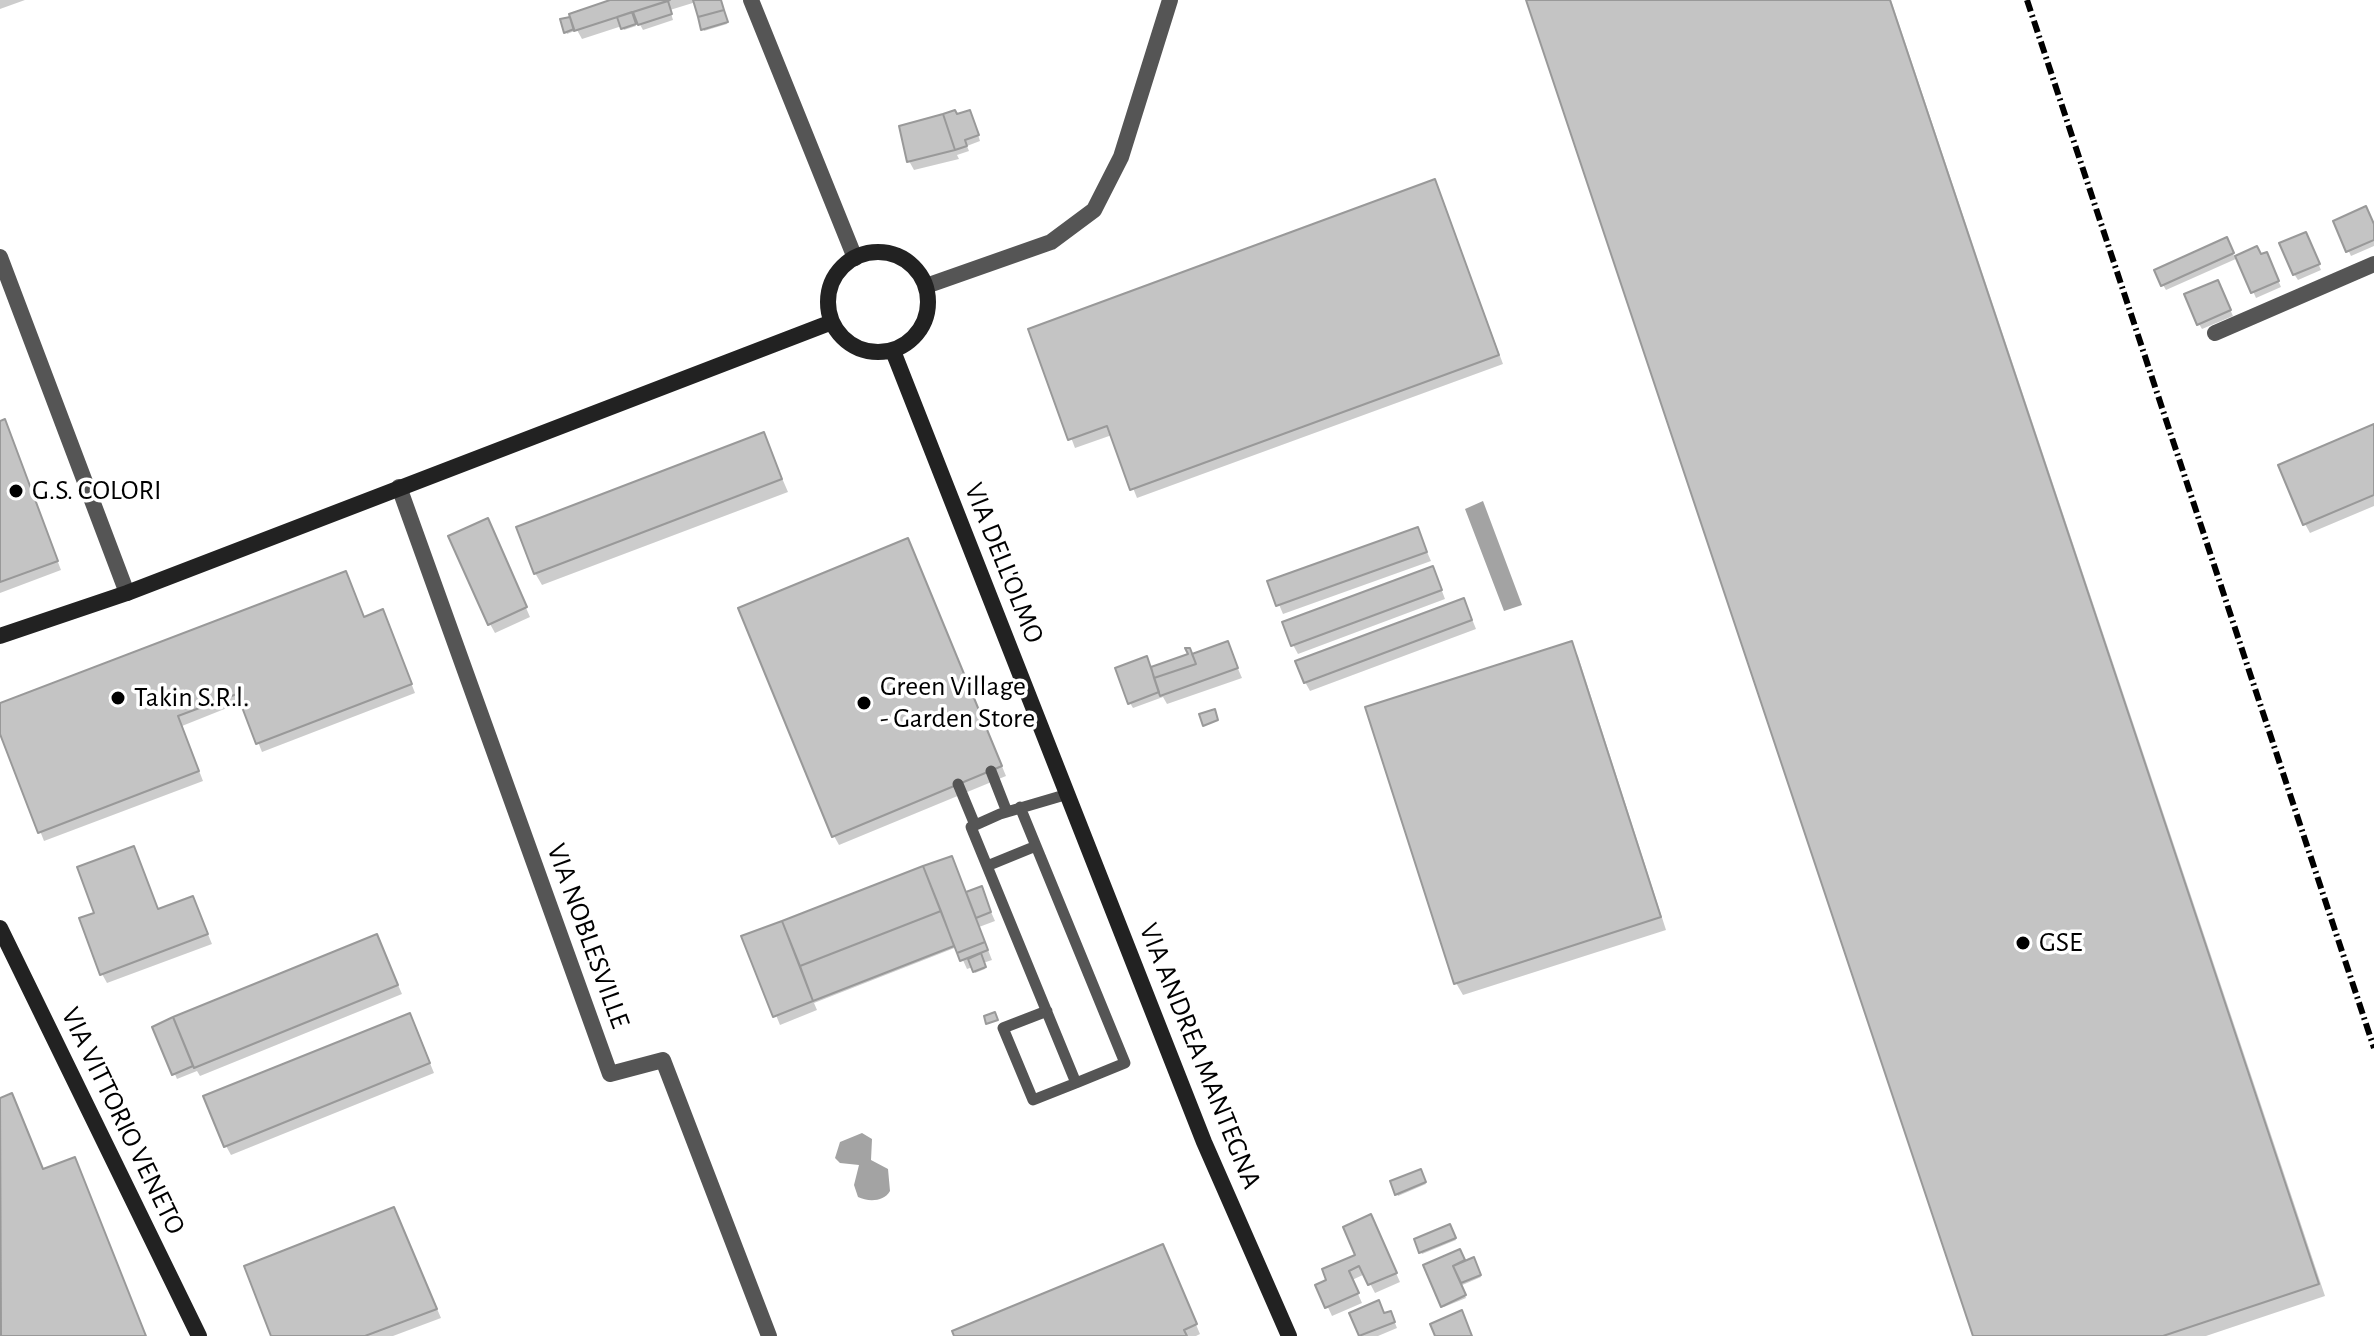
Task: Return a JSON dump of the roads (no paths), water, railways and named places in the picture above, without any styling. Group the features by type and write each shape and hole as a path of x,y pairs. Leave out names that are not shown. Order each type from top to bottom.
{"main road":[{"path":"876,252 897,255 915,268 926,286 929,306 923,326 911,341 893,351 872,353 852,346 832,322 828,297 831,285 845,265 855,258 876,252"},
{"path":"0,636 127,593 832,322"},
{"name":"VIA DELL'OLMO","path":"893,351 1068,794"},
{"name":"VIA ANDREA MANTEGNA","path":"1068,794 1204,1142 1289,1336"},
{"name":"VIA VITTORIO VENETO","path":"0,928 199,1336"}],"street":[{"path":"751,0 855,258"},
{"path":"758,23 762,0"},
{"path":"926,286 1051,242 1094,210 1121,157 1170,0"},
{"path":"0,257 127,593"},
{"path":"2215,333 2374,264"},
{"name":"VIA NOBLESVILLE","path":"399,487 610,1074 663,1060 769,1336"}],"lane":[{"path":"991,771 1007,812"},
{"path":"958,784 975,825"},
{"path":"1068,794 1020,807 971,827 1076,1083"},
{"path":"1020,807 1125,1063 1033,1100 1003,1028 1047,1011"},
{"path":"987,866 1036,846"}],"railway":[{"path":"2027,0 2374,1048"}],"place":[{"name":"G.S. COLORI","path":"16,491"},
{"name":"Takin S.R.l.","path":"118,698"},
{"name":"Green Village - Garden Store","path":"864,703"},
{"name":"GSE","path":"2023,943"}]}
